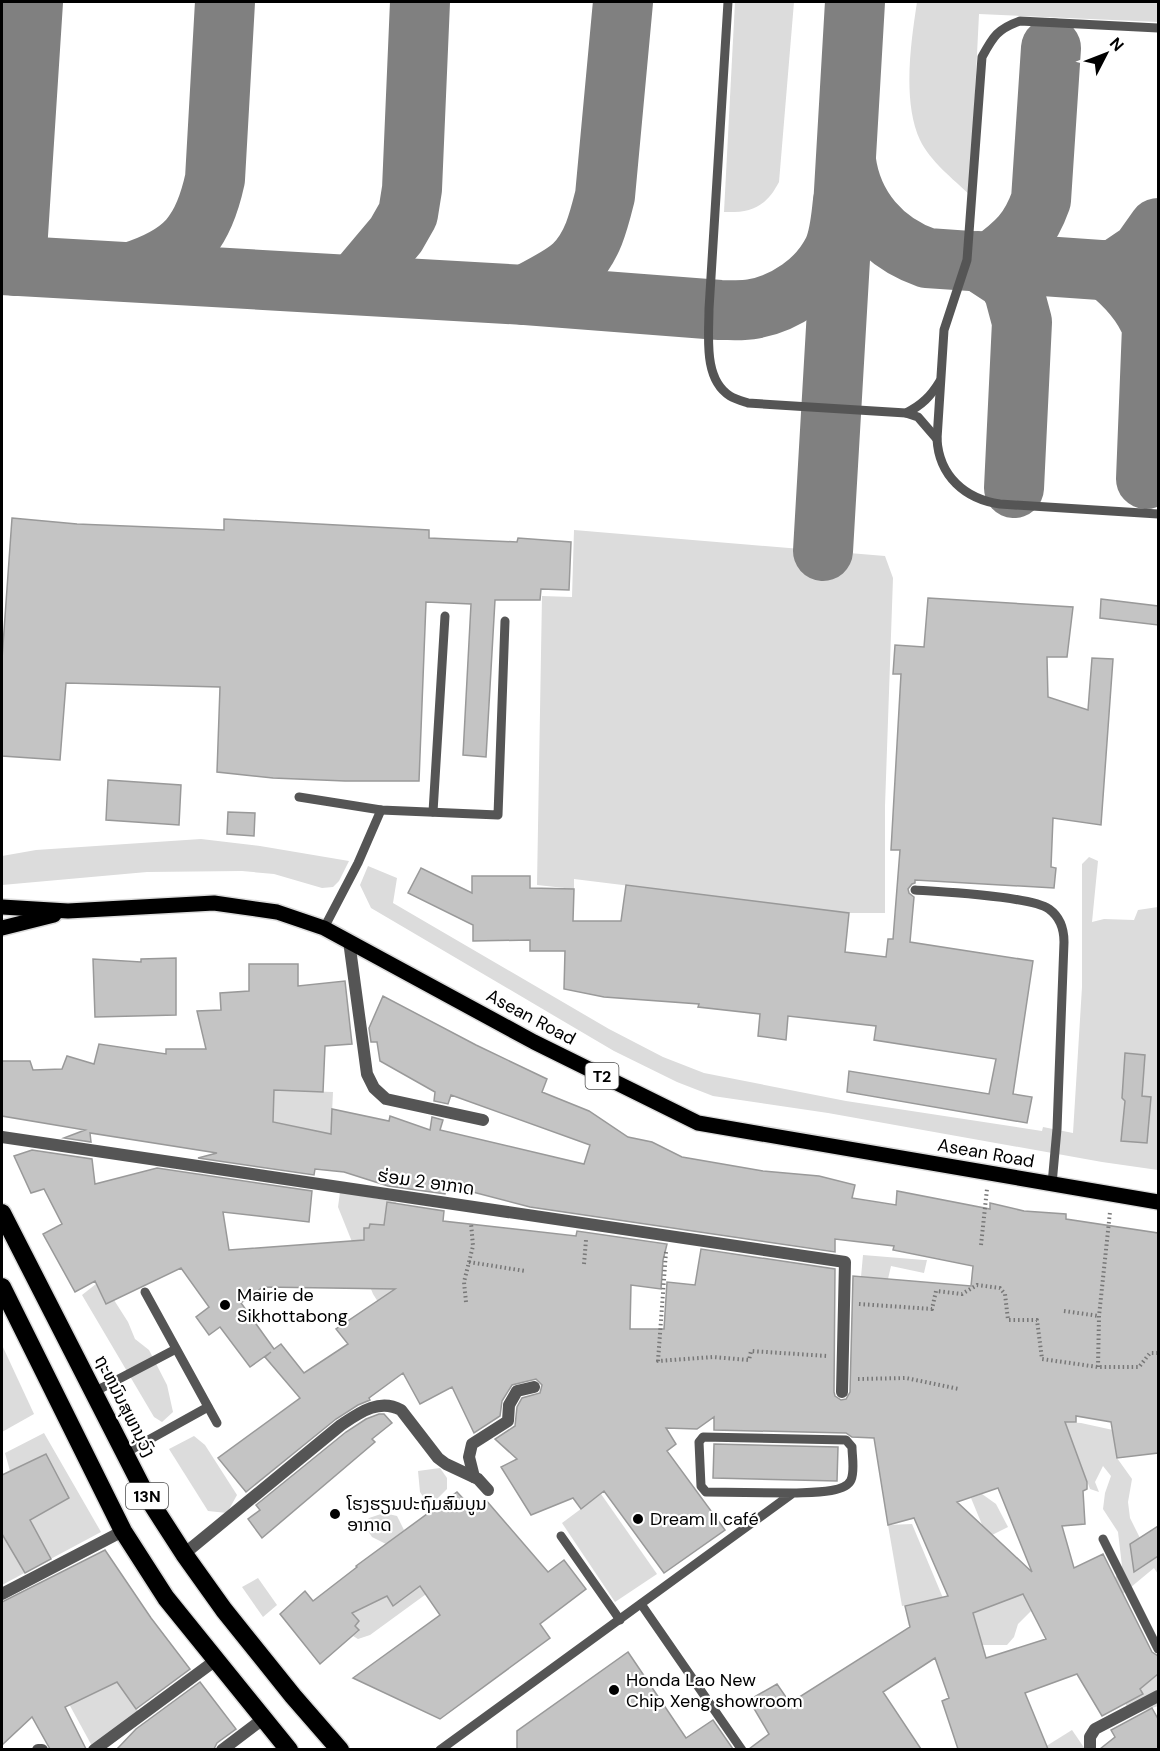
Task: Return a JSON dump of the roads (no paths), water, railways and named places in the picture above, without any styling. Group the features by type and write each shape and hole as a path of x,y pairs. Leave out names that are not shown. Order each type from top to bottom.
{"highway":[{"name":"ຖະຫນົນສຸພານຸວົງ","path":"2,1213 146,1495 184,1554 231,1619 293,1696 340,1749"},
{"name":"13N","path":"2,1287 123,1531 166,1598 289,1749"}],"main road":[{"name":"Asean Road","path":"2,907 68,911 214,903 278,912 324,928 534,1042 698,1123 1158,1202"},
{"name":"Asean Road","path":"2,927 68,911"}],"street":[{"path":"349,941 367,1074 374,1088 386,1099 483,1120"},
{"name":"ຮ່ອມ 2 ອາກາດ","path":"2,1137 845,1262 842,1386"},
{"path":"474,1477 469,1457 472,1444 508,1421 509,1405 517,1391 534,1387"},
{"path":"184,1554 341,1425 369,1407 393,1405 401,1410 438,1458 474,1477 488,1490"},
{"path":"2,1594 123,1531"},
{"path":"94,1749 216,1660"},
{"path":"1090,1749 1090,1737 1095,1729 1158,1696"},
{"path":"222,1749 264,1719"}],"lane":[{"path":"728,2 709,309 709,356 716,379 729,395 748,403 906,413 918,417 937,439"},
{"path":"1158,28 1020,21 1006,26 994,36 982,57 967,260 944,330 937,439 941,460 955,482 968,494 983,502 1158,514"},
{"path":"906,413 921,405 931,395 941,379"},
{"path":"433,812 445,616"},
{"path":"299,797 381,810 498,815 505,621"},
{"path":"324,928 381,810"},
{"path":"915,890 1025,901 1048,909 1059,920 1064,932 1064,953 1057,1129 1052,1184"},
{"path":"145,1292 217,1423"},
{"path":"94,1392 176,1349"},
{"path":"125,1453 208,1407"},
{"path":"440,1749 793,1492 840,1489 846,1486 852,1477 852,1447 846,1440 703,1437 699,1442 701,1486 706,1492 793,1492"},
{"path":"561,1536 620,1620"},
{"path":"1103,1539 1158,1649"},
{"path":"641,1604 742,1749"}],"place":[{"name":"Mairie de Sikhottabong","path":"225,1305"},
{"name":"ໂຮງຮຽນປະຖົມສົມບູນ ອາກາດ","path":"335,1514"},
{"name":"Dream II café","path":"638,1519"},
{"name":"Honda Lao New Chip Xeng showroom","path":"614,1690"}]}
